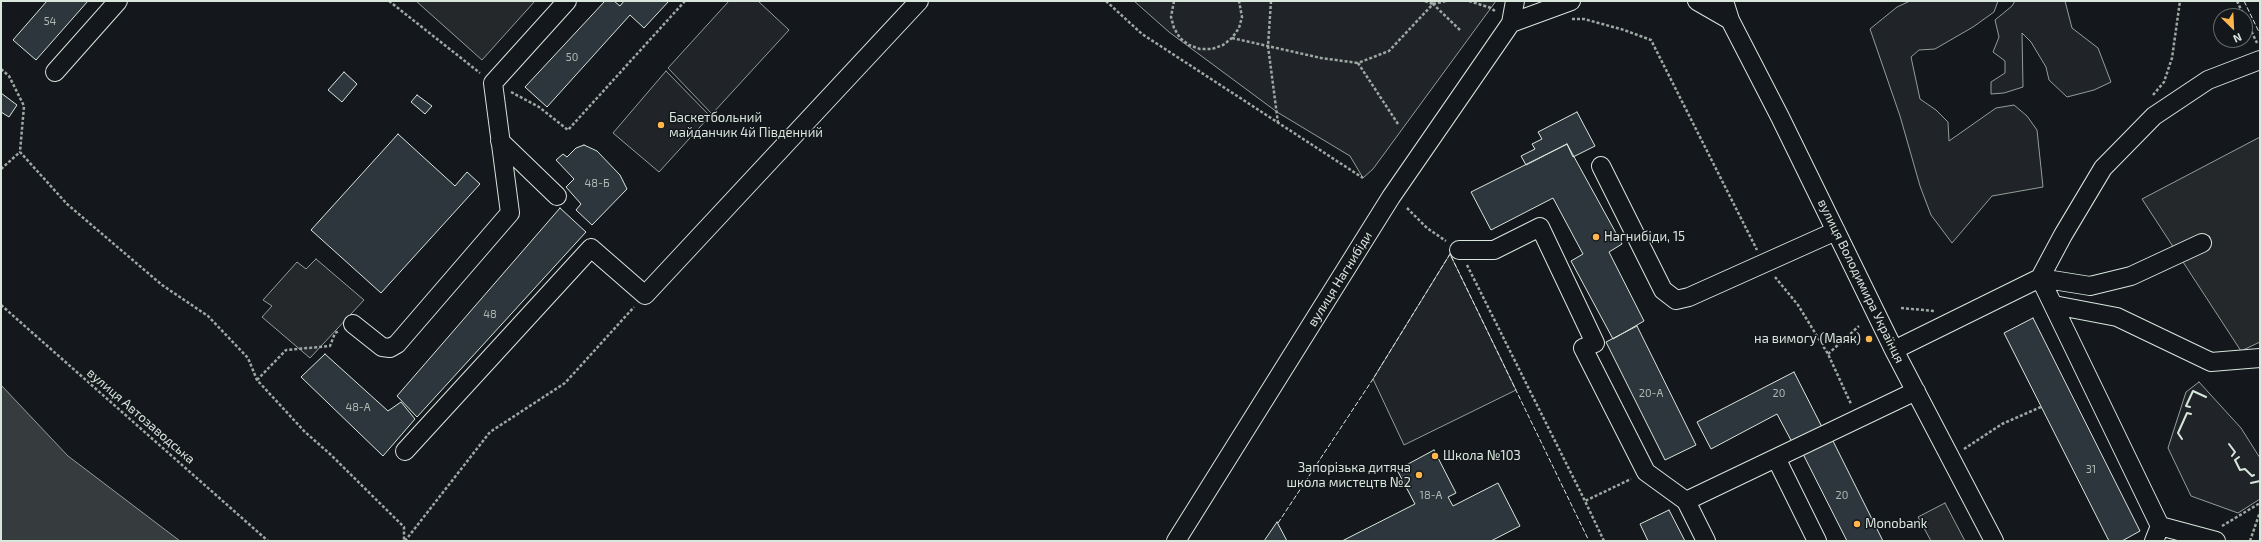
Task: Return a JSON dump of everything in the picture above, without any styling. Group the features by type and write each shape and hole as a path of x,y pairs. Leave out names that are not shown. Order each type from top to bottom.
{"street":[{"path":"55,72 118,1"},
{"path":"353,324 382,347 390,348 397,344 510,213 493,83 567,1"},
{"path":"405,451 591,248 644,294 919,1"},
{"name":"вулиця Нагнибіди","path":"1176,541 1391,197 1511,23 1515,1"},
{"path":"1511,23 1571,1"},
{"path":"1697,1 1730,20"},
{"name":"вулиця Володимира Українця","path":"1724,1 1730,20 1894,350 1994,541"},
{"path":"2040,278 2063,235 2104,168 2154,116 2208,80 2260,60"},
{"path":"500,141 557,196"},
{"path":"1601,166 1663,290 1676,300 1689,297 1836,231"},
{"path":"1459,250 1494,250 1540,227 1595,343 1583,348 1646,472 1686,502 1706,541"},
{"path":"1894,350 2040,278 2090,286 2131,276 2202,243"},
{"path":"2040,278 2054,305 2157,533 2209,539"},
{"path":"2054,305 2117,317 2211,362 2260,358"},
{"path":"1686,502 1916,391"},
{"path":"1776,458 1818,541"}],"path":[{"path":"389,1 493,83 539,107 568,130 685,1"},
{"path":"1106,1 1142,34 1363,178"},
{"path":"1174,1 1171,17 1174,28 1180,38 1189,45 1200,49 1212,49 1223,45 1232,38 1239,28 1242,17 1239,1"},
{"path":"1271,1 1268,46 1278,123"},
{"path":"1425,1 1433,3 1446,1"},
{"path":"1469,1 1491,8 1511,23"},
{"path":"2149,100 2164,82 2170,64 2180,1"},
{"path":"1232,38 1321,58 1358,63 1389,51 1433,3"},
{"path":"1433,3 1461,31"},
{"path":"1569,20 1584,19 1624,30 1651,40 1764,264 1798,305 1828,354 1858,419"},
{"path":"2253,34 2260,49"},
{"path":"1358,63 1398,124"},
{"path":"1,69 9,76 24,106 20,152 1,169"},
{"path":"20,152 67,204 162,285 208,316 248,358 257,380 305,432 330,454 404,527 404,541"},
{"path":"1407,208 1427,228 1459,250 1604,541"},
{"path":"404,541 490,432 566,383 644,294"},
{"name":"вулиця Автозаводська","path":"1,305 268,541"},
{"path":"1901,308 1939,312"},
{"path":"257,380 286,350 330,346 335,333 353,324"},
{"path":"1828,354 1859,326"},
{"path":"1950,458 2002,424 2041,407"},
{"path":"1584,501 1646,472"},
{"path":"2209,539 2260,503"},
{"path":"2250,541 2260,512"}],"shaded area":[{"path":"416,1 535,1 482,60"},
{"path":"729,1 758,1 789,30 712,114 668,68"},
{"path":"1134,1 1496,1 1373,169 1363,178 1350,156 1277,112 1169,32"},
{"path":"1910,1 1998,1 1994,12 1973,27 1935,49 1919,50 1911,57 1920,99 1936,110 1948,122 1949,141 1996,108 2014,105 2027,116 2037,130 2043,187 1992,196 1952,243 1931,215 1920,186 1900,116 1870,29 1897,7"},
{"path":"2015,1 2065,1 2072,28 2098,48 2111,82 2094,90 2067,97 2049,80 2046,67 2031,42 2022,33 2023,87 2004,93 1991,94 1991,82 2005,73 2005,61 1993,52 1999,37 1995,20 2012,6"},
{"name":"Баскетбольний майданчик 4й Південний","path":"666,71 710,116 659,172 613,133"},
{"path":"2260,137 2260,342 2241,351 2142,199"},
{"path":"1450,254 1516,390 1404,445 1373,379"},
{"path":"316,259 364,300 310,358 262,317 272,306 263,300 297,262 306,269"},
{"path":"2199,382 2241,428 2260,458 2260,499 2238,513 2191,496 2168,448 2186,392"},
{"path":"1,385 68,456 180,541 1,541"},
{"path":"1945,503 1965,541 1931,541 1918,517"}],"building":[{"path":"47,1 88,1 36,60 13,40"},
{"path":"605,1 614,1 620,6 624,1 669,1 644,28 630,15 547,107 525,87"},
{"path":"344,72 357,84 342,102 328,90"},
{"path":"1,93 17,105 9,117 1,112"},
{"path":"417,95 432,106 425,114 411,102"},
{"path":"1577,112 1595,146 1573,157 1567,144 1526,165 1521,156 1535,149 1532,144 1542,139 1538,132"},
{"path":"398,134 455,186 467,172 480,184 381,293 311,230"},
{"name":"Нагнибіди, 15","path":"1567,144 1622,244 1609,252 1644,321 1613,339 1571,261 1583,254 1553,198 1491,230 1471,192"},
{"path":"584,145 597,151 620,175 627,189 592,225 576,210 581,204 566,187 574,179 556,160 563,154 567,157 576,148"},
{"path":"560,208 586,232 417,417 397,396"},
{"path":"2033,318 2140,531 2122,541 2109,541 2004,333"},
{"path":"1637,326 1696,445 1665,460 1606,342"},
{"path":"325,354 388,411 401,402 415,419 383,456 301,377"},
{"path":"1794,372 1823,429 1793,444 1777,414 1711,449 1697,422"},
{"path":"1830,435 1883,541 1847,541 1801,450"},
{"path":"1434,450 1456,493 1448,497 1453,506 1498,483 1520,526 1491,541 1342,541 1415,504 1397,470"},
{"path":"1669,510 1685,541 1648,541 1640,524"},
{"path":"1277,522 1287,541 1264,541"}],"fence":[{"path":"2244,1 2260,34"},
{"path":"1278,523 1373,379 1450,254 1589,541"}],"wall":[{"path":"2190,407 2186,406 2193,391 2206,397"},
{"path":"2182,439 2178,433 2187,413 2191,414"},
{"path":"2229,444 2235,452 2232,456"},
{"path":"2239,457 2235,460 2240,470 2245,469 2252,476 2254,475"},
{"path":"2251,483 2260,481"}],"place":[{"name":"Баскетбольний майданчик 4й Південний","path":"661,125"},
{"name":"Нагнибіди, 15","path":"1596,237"},
{"name":"на вимогу (Маяк)","path":"1869,339"},
{"name":"Школа №103","path":"1435,456"},
{"name":"Запорізька дитяча школа мистецтв №2","path":"1419,475"},
{"name":"Monobank","path":"1857,524"}]}
